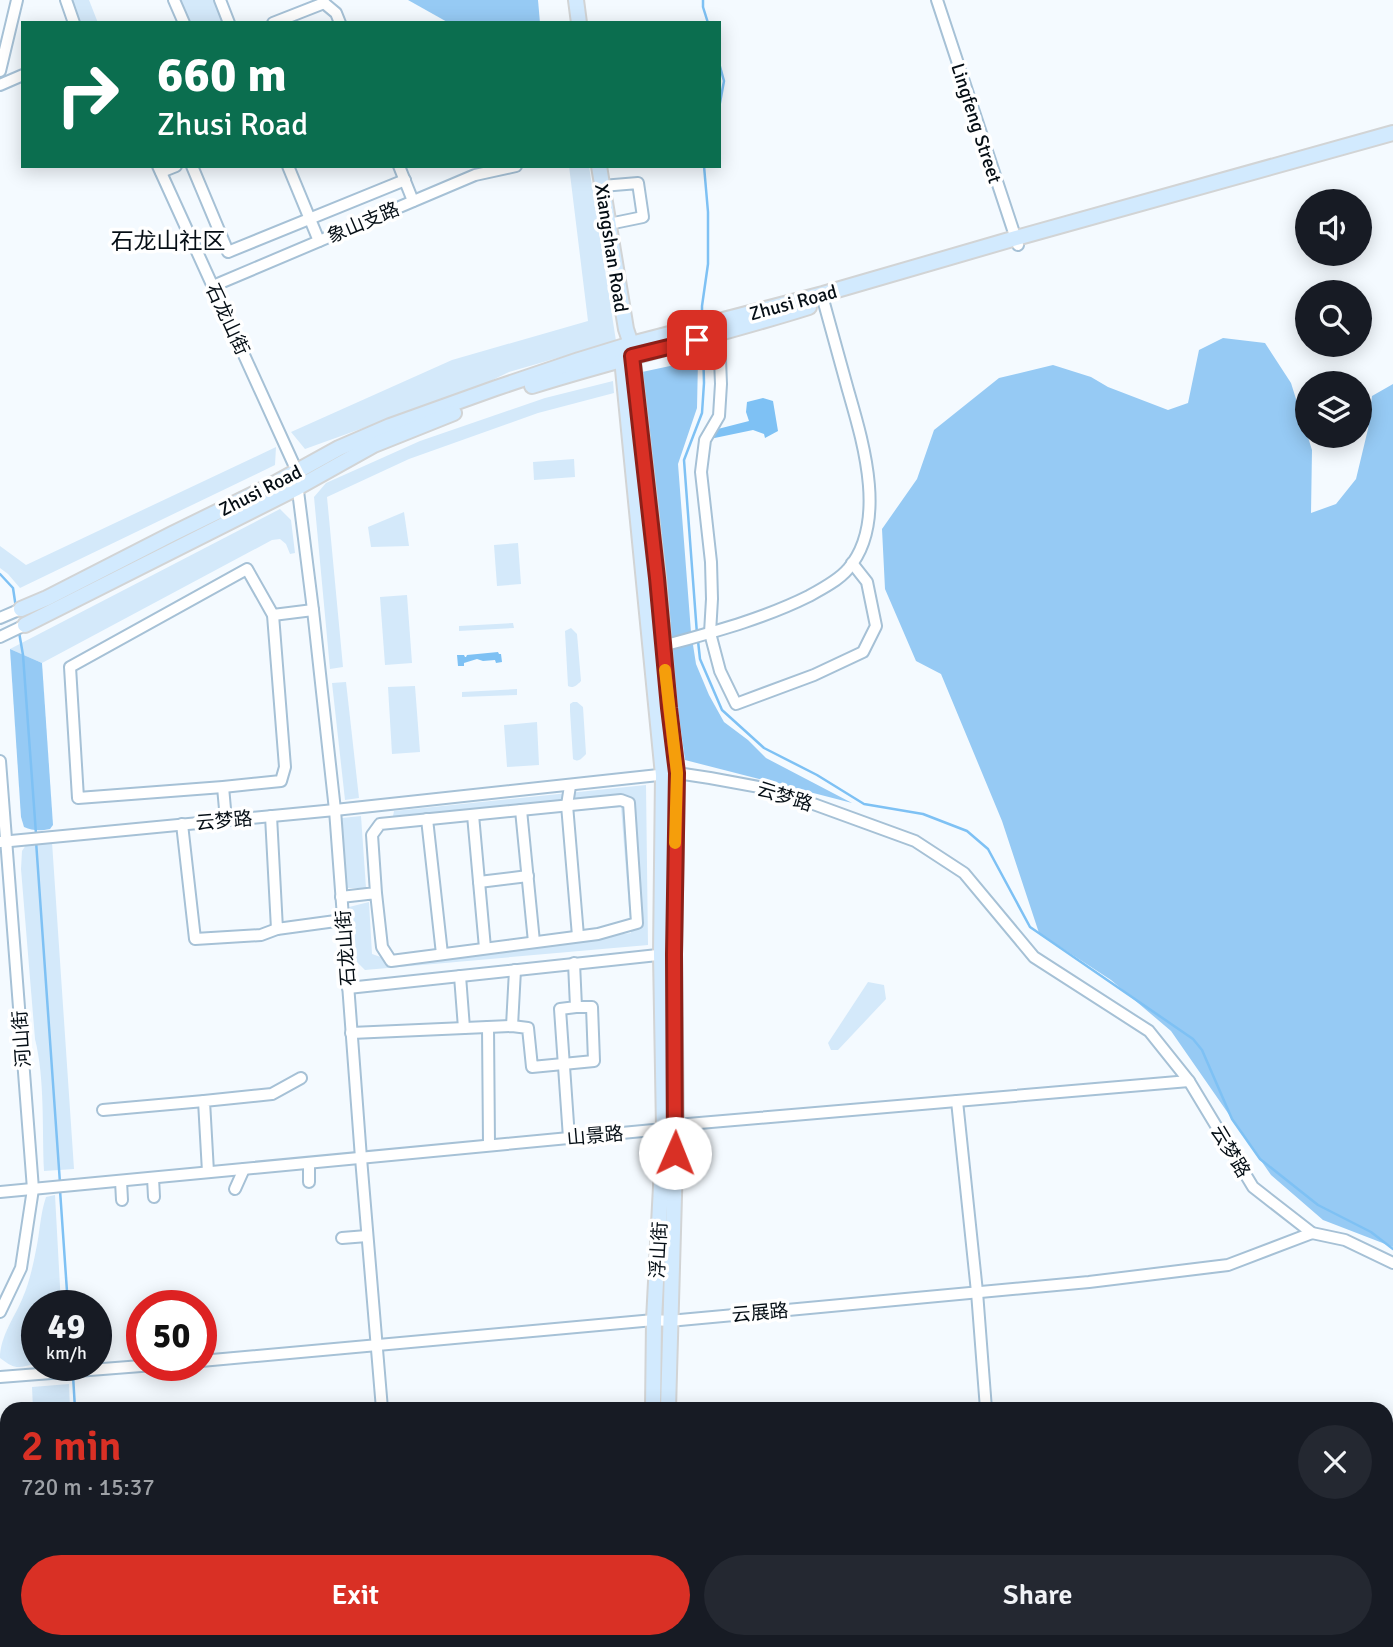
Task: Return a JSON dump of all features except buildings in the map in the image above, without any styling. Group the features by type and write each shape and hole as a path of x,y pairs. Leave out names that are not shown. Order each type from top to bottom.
{"main road":[{"path":"576,0 579,21"},
{"name":"Zhusi Road","path":"9,614 47,598 339,448 390,426 528,377 705,333 1393,133"},
{"name":"Zhusi Road","path":"1017,242 1393,143"},
{"name":"Xiangshan Road","path":"599,168 626,329"},
{"name":"浮山街","path":"626,329 670,774"},
{"name":"Zhusi Road","path":"18,627 296,488 374,445 481,402 592,367 627,352"},
{"name":"浮山街","path":"627,352 657,578 670,774 667,954 670,1127 662,1320 654,1402"},
{"name":"浮山街","path":"662,1320 668,1402"}],"street":[{"path":"0,71 17,0"},
{"path":"66,0 73,21"},
{"path":"174,0 183,21"},
{"path":"220,0 228,21"},
{"name":"Lingfeng Street","path":"937,0 1017,242"},
{"path":"278,21 323,1 336,12 339,21"},
{"path":"0,85 21,76"},
{"path":"193,168 228,252 405,180"},
{"path":"289,168 319,241"},
{"path":"400,168 413,201"},
{"name":"象山支路","path":"213,286 413,201 473,171 499,168"},
{"name":"石龙山街","path":"160,169 295,467 335,810 381,1402"},
{"path":"602,186 638,183 643,217 608,224"},
{"path":"663,646 783,608 823,589 848,570 861,550 868,527 869,479 865,449 823,299"},
{"path":"705,333 721,384 719,416 705,440 701,472 711,562 712,599 701,635 736,704 814,675 863,652 876,626 867,582 852,563"},
{"path":"247,569 273,615 285,767 281,781 78,798 70,667 247,569"},
{"path":"273,615 313,610"},
{"path":"0,637 18,627"},
{"name":"河山街","path":"0,761 3,841 14,941 33,1189 21,1268 0,1312"},
{"name":"云梦路","path":"3,841 335,810 670,774 775,790 915,841 964,873 1034,957 1149,1031 1189,1081 1253,1187 1312,1233 1345,1240 1393,1263"},
{"path":"570,786 567,805 578,936"},
{"path":"223,787 226,820"},
{"path":"621,800 629,803 637,923 598,934 391,961 382,947 376,893 372,835 380,824 521,810 621,800"},
{"path":"521,810 534,942"},
{"path":"473,815 485,948"},
{"path":"271,816 277,929"},
{"path":"428,819 442,954"},
{"path":"182,824 195,939 261,935 277,929 343,920"},
{"path":"479,883 528,876"},
{"path":"341,897 376,893"},
{"path":"0,942 14,941"},
{"path":"348,988 667,954"},
{"path":"574,963 576,1007"},
{"path":"512,1026 515,970"},
{"path":"460,976 464,1028"},
{"path":"351,1033 512,1026 528,1028 533,1067 564,1065 594,1061 592,1007 560,1009 564,1065 569,1138"},
{"path":"488,1027 489,1145"},
{"path":"103,1110 272,1094 301,1078"},
{"name":"山景路","path":"0,1192 670,1127 1189,1081"},
{"path":"204,1101 208,1172"},
{"path":"957,1101 985,1402"},
{"path":"309,1163 309,1182"},
{"path":"235,1189 244,1169"},
{"path":"153,1178 154,1197"},
{"path":"121,1181 122,1200"},
{"name":"云展路","path":"217,1359 1088,1282 1228,1265 1312,1233"},
{"path":"342,1238 367,1236"},
{"path":"0,1377 126,1367"}],"shaded area":[{"path":"67,0 89,0 97,21 78,21"},
{"path":"181,0 216,0 224,21 189,21"},
{"path":"408,0 538,0 540,21 445,21"},
{"path":"569,168 589,168 616,341 509,372 480,386 305,449 291,432 452,360 588,321"},
{"path":"1223,338 1265,343 1291,383 1295,396 1295,448 1312,450 1311,513 1336,504 1356,479 1363,448 1372,448 1372,396 1393,384 1393,1247 1323,1220 1271,1175 1171,1031 1111,980 1039,933 1002,821 941,674 916,661 885,589 882,529 917,479 934,430 999,378 1053,365 1091,377 1108,387 1168,410 1188,403 1199,350"},
{"path":"698,360 697,408 678,464 691,632 696,664 724,722 766,758 852,803 685,760 670,651 642,372"},
{"path":"613,381 614,393 538,413 409,459 327,497 343,667 330,669 314,497 326,483 420,441 545,398"},
{"path":"763,398 773,401 778,431 765,438 764,434 753,430 705,440 710,431 749,421 747,402"},
{"path":"276,447 275,465 20,588 0,568 0,546 26,565"},
{"path":"574,459 575,477 534,480 533,462"},
{"path":"280,509 291,520 295,553 290,554 286,544 280,539 272,540 42,663 10,649"},
{"path":"404,512 409,546 371,547 368,527"},
{"path":"518,543 521,584 497,586 494,545"},
{"path":"407,595 412,663 385,665 380,597"},
{"path":"513,623 514,628 459,631 459,626"},
{"path":"571,628 577,634 581,681 572,687 568,686 565,631"},
{"path":"10,649 42,663 53,825 50,829 24,827 21,817"},
{"path":"498,652 502,662 477,659 458,666 457,655 466,657"},
{"path":"346,682 359,798 345,800 332,683"},
{"path":"415,686 420,752 392,754 388,687"},
{"path":"517,689 517,695 462,697 462,692"},
{"path":"573,702 583,707 586,754 580,760 573,759 570,704"},
{"path":"537,722 539,765 507,767 504,725"},
{"path":"646,785 648,945 365,970 354,959 349,907 369,902 372,954 395,962 631,933 621,807 391,827 394,811"},
{"path":"361,816 366,888 347,888 342,818"},
{"path":"52,842 74,1169 44,1171 42,1087 35,1039 21,869 22,851 26,845"},
{"path":"868,982 884,985 886,999 838,1050 831,1050 828,1043"},
{"path":"55,1195 60,1290 25,1290 35,1256 46,1197"},
{"path":"21,1301 21,1367 10,1365 0,1358 8,1327"},
{"path":"69,1384 70,1402 33,1402 32,1387"}],"waterway":[{"path":"703,0 707,21"},
{"path":"721,70 724,81 721,97"},
{"path":"702,320 708,264 704,168"},
{"path":"697,634 684,460 702,413 703,344"},
{"path":"0,574 13,588 16,608"},
{"path":"19,632 36,834"},
{"path":"698,641 700,659 722,710 764,748 817,775 864,804 923,814 967,831 988,849 1030,927 1193,1039 1202,1050 1232,1119 1260,1159 1318,1205 1371,1232 1393,1249"},
{"path":"36,841 60,1183"},
{"path":"60,1190 67,1290"},
{"path":"73,1381 75,1402"}],"slow traffic":[{"path":"665,670 677,773 675,843"}],"district":[{"name":"石龙山社区","path":"168,241"}],"route":[{"path":"675,1153 677,773 632,356 697,340"}]}
